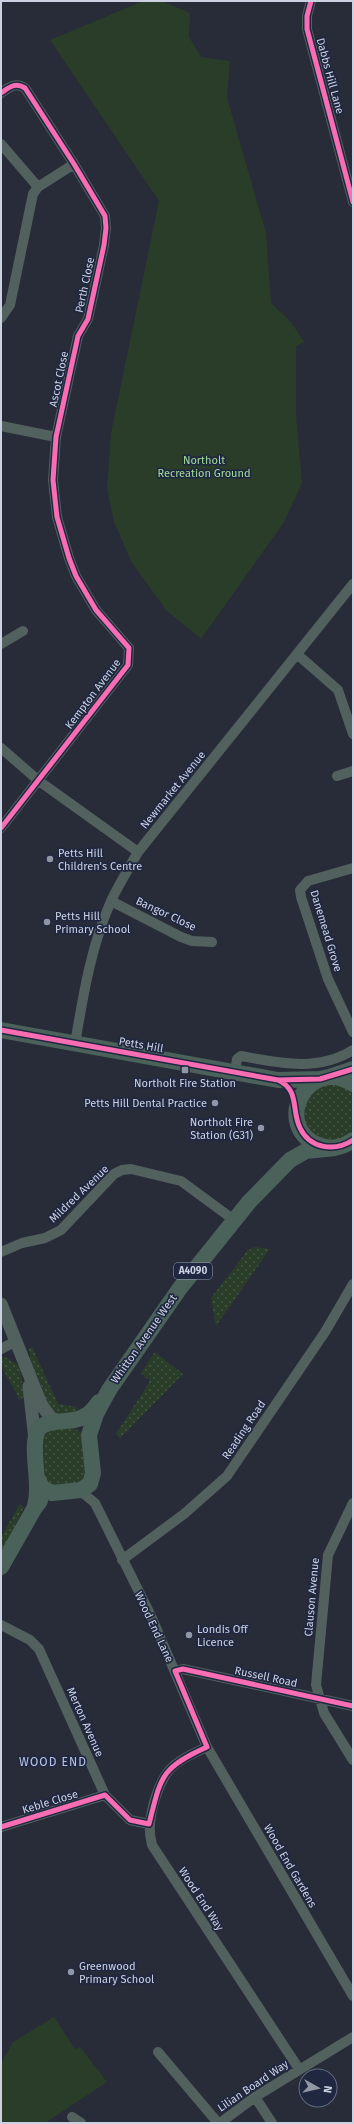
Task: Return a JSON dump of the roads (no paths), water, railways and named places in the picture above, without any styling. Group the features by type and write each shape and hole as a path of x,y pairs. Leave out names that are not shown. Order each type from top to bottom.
{"main road":[{"name":"Petts Hill","path":"1,1030 278,1080 324,1078 353,1069"},
{"path":"297,1116 301,1095 306,1088 324,1078 342,1079 353,1084"},
{"path":"278,1080 291,1090 297,1116 304,1134 315,1144 346,1145"},
{"name":"Whitton Avenue West","path":"290,1160 299,1145 297,1116"},
{"name":"Whitton Avenue West","path":"93,1473 89,1435 96,1414 109,1390 176,1293 264,1185 290,1160 306,1151 346,1145"},
{"name":"Whitton Avenue West","path":"66,1420 85,1416 109,1390"},
{"path":"89,1435 83,1422 66,1420 44,1424 39,1428 35,1441 38,1471 42,1488 52,1493 81,1490 90,1484 93,1473"},
{"path":"34,1509 37,1497 38,1471"},
{"path":"1,1567 34,1509 41,1500 57,1492"}],"street":[{"name":"Dabbs Hill Lane","path":"311,1 307,16 307,29 353,202"},
{"name":"Perth Close","path":"1,93 13,85 19,85 25,88 74,164 105,216 106,228 104,245 88,319 84,328"},
{"path":"1,144 38,187"},
{"path":"3,311 10,305 33,194 38,187 74,164"},
{"name":"Ascot Close","path":"56,437 78,336 84,328"},
{"path":"1,426 56,437"},
{"name":"Kempton Avenue","path":"1,828 128,665 130,657 129,648 125,642 96,610 85,593 69,558 62,537 54,499 53,459 56,437"},
{"name":"Newmarket Avenue","path":"75,1044 95,947 111,901 138,852 298,655 353,584"},
{"path":"1,644 23,631"},
{"path":"298,655 338,690 353,734"},
{"path":"1,748 39,781 138,852"},
{"path":"337,776 353,771"},
{"name":"Danemead Grove","path":"353,868 308,881 300,890 328,979 353,1032"},
{"name":"Bangor Close","path":"111,901 181,937 192,941 212,942"},
{"path":"235,1072 237,1059 240,1056 287,1064 308,1064 332,1060 353,1050"},
{"name":"Mildred Avenue","path":"1,1252 22,1243 54,1234 61,1230 114,1174 122,1170 131,1169 181,1181 234,1220"},
{"name":"Reading Road","path":"122,1560 184,1514 227,1476 324,1332 353,1284"},
{"path":"1,1304 27,1372 44,1409 51,1418 66,1420"},
{"path":"1,1349 16,1341"},
{"path":"27,1372 35,1441"},
{"name":"Wood End Lane","path":"93,1473 94,1498 97,1508 151,1616 206,1747"},
{"name":"Wood End Lane","path":"75,1491 88,1496 97,1508"},
{"name":"Clauson Avenue","path":"353,1504 328,1555 316,1685 324,1713 353,1760"},
{"name":"Merton Avenue","path":"1,1625 30,1640 39,1649 105,1795 130,1820 149,1824"},
{"name":"Russell Road","path":"175,1672 183,1670 353,1706"},
{"name":"Wood End Way","path":"206,1747 188,1756 168,1771 160,1780 149,1824 152,1845 298,2068"},
{"name":"Wood End Gardens","path":"206,1747 353,1996"},
{"name":"Keble Close","path":"1,1827 105,1795"},
{"name":"Lilian Board Way","path":"301,2068 353,2037"},
{"path":"158,2052 219,2123"},
{"name":"Lilian Board Way","path":"219,2123 255,2097 298,2070"},
{"path":"255,2097 272,2123"}],"place":[{"name":"Petts Hill Children's Centre","path":"50,859"},
{"name":"Petts Hill Primary School","path":"47,922"},
{"name":"Northolt Fire Station","path":"185,1070"},
{"name":"Petts Hill Dental Practice","path":"215,1103"},
{"name":"Northolt Fire Station (G31)","path":"261,1128"},
{"name":"Londis Off Licence","path":"189,1635"},
{"name":"Greenwood Primary School","path":"71,1972"}],"district":[{"name":"WOOD END","path":"53,1762"}],"park label":[{"name":"Northolt Recreation Ground","path":"204,466"}]}
